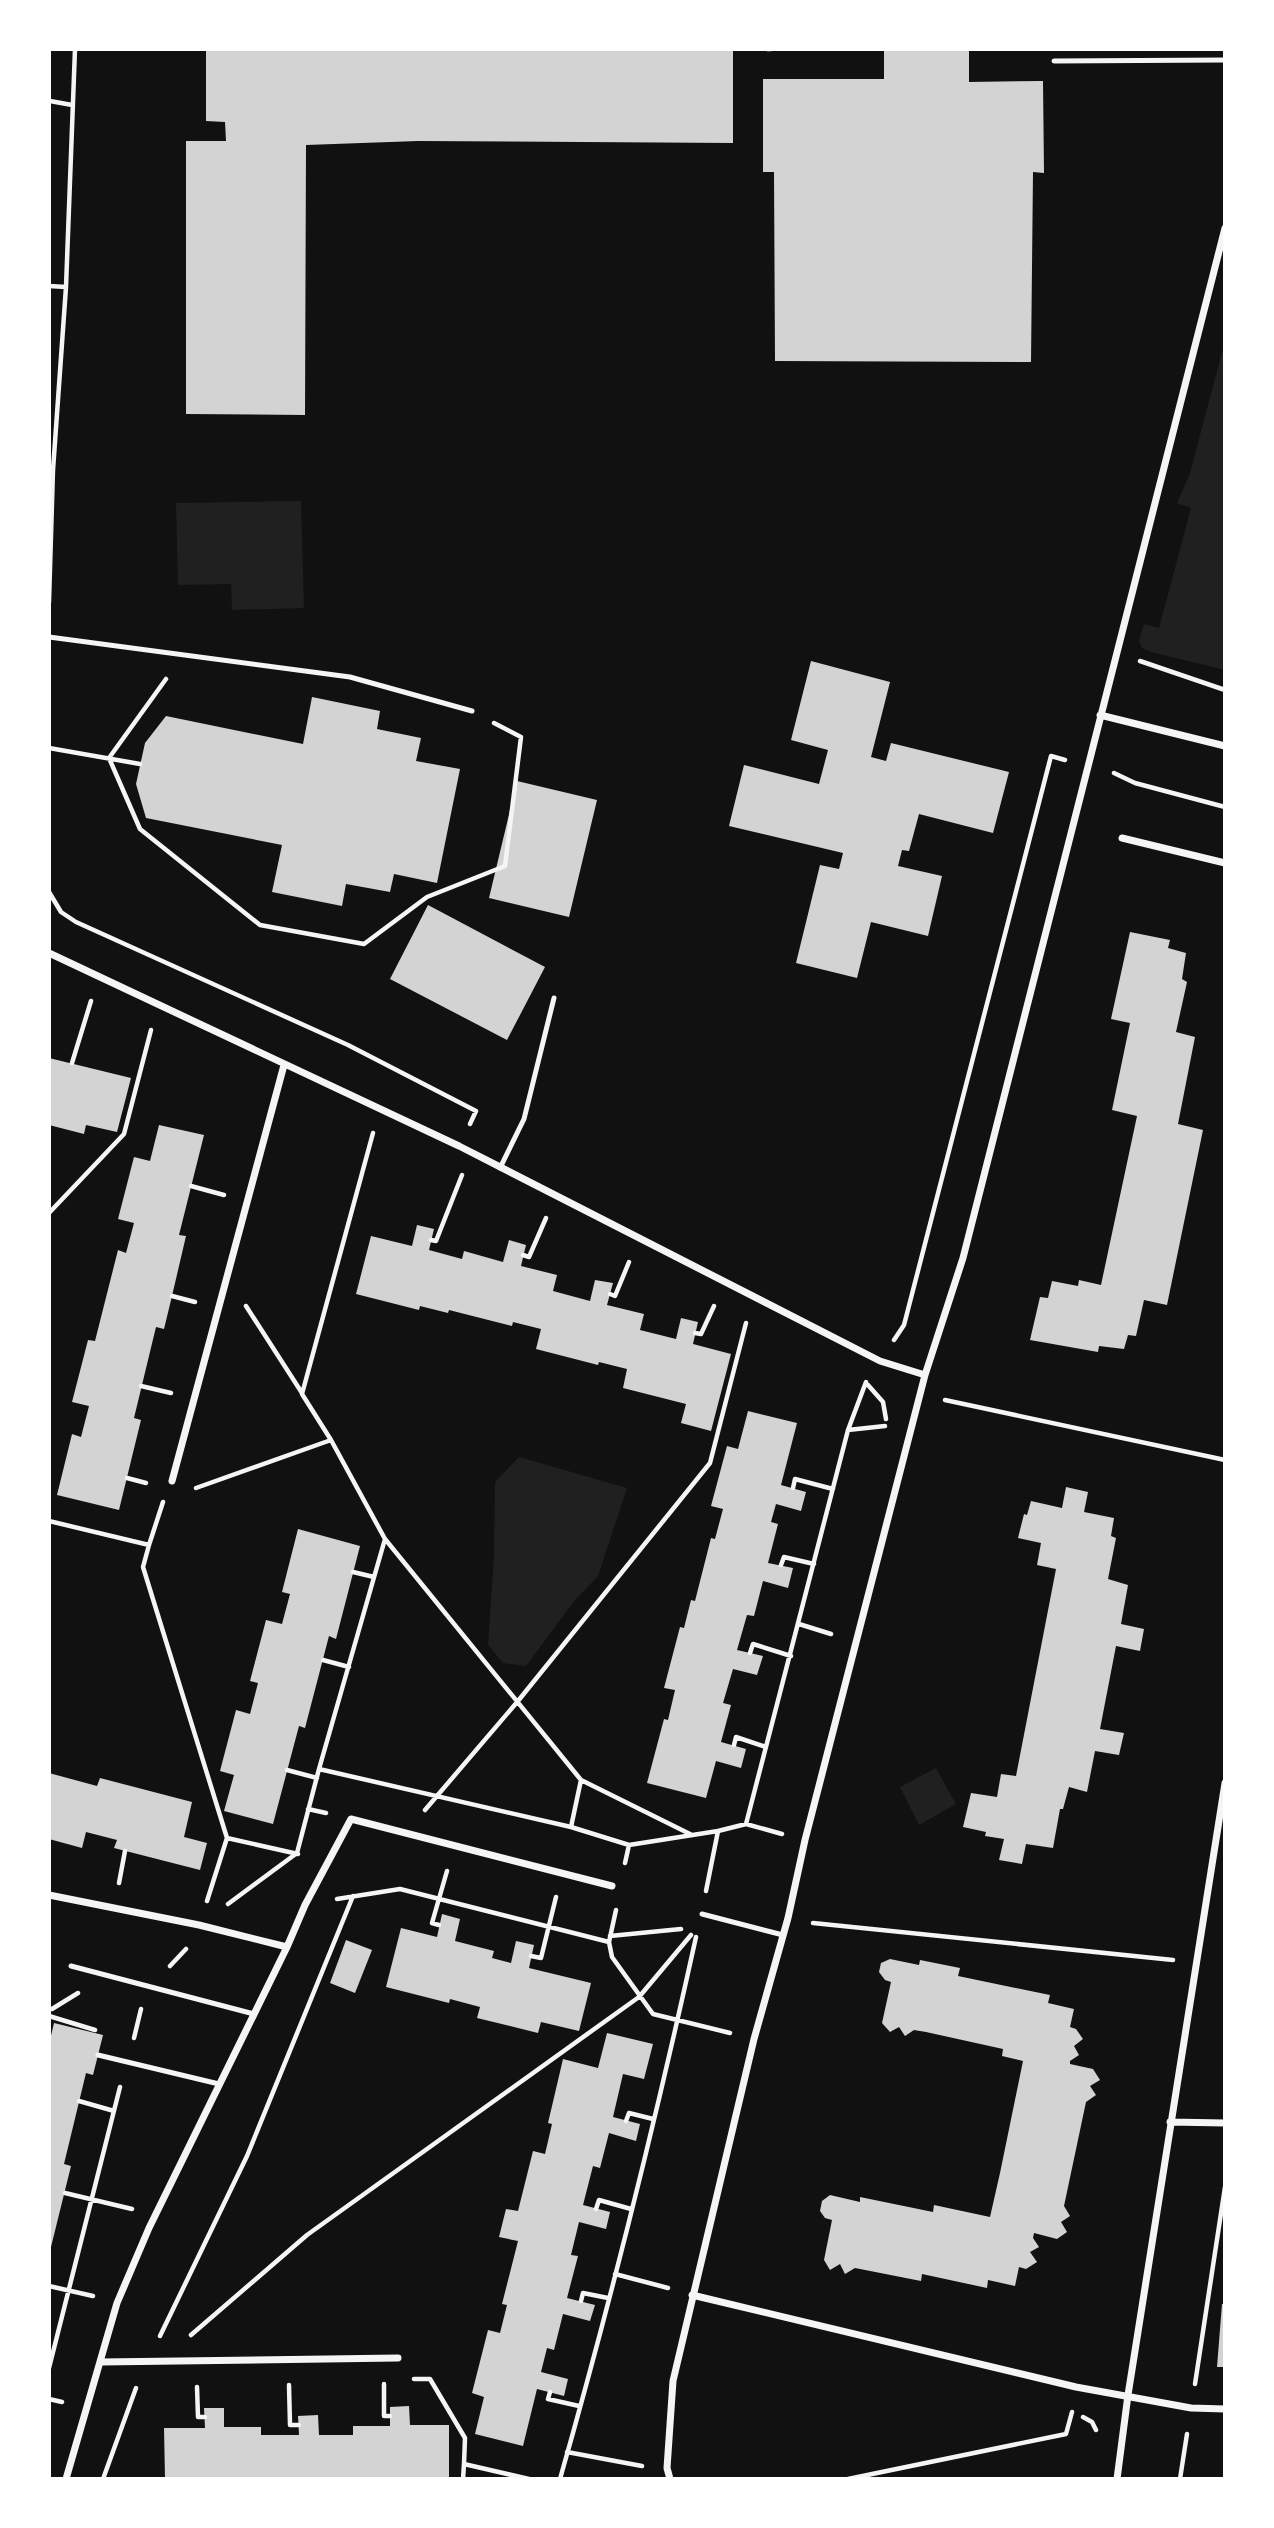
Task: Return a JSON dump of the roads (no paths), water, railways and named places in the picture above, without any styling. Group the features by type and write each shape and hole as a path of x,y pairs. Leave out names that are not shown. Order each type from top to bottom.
{"street":[{"path":"670,2479 667,2468 673,2381 754,2039 788,1918 805,1840 925,1375 963,1258 1225,228"},
{"path":"1100,715 1225,746"},
{"path":"1122,838 1225,863"},
{"path":"49,953 459,1146 880,1361 925,1375"},
{"path":"172,1481 225,1275 284,1065"},
{"path":"1117,2479 1170,2122 1198,1964 1198,1950 1222,1826 1225,1783"},
{"path":"66,2479 117,2303 156,2215 305,1905 351,1819 612,1886"},
{"path":"49,1895 287,1947"},
{"path":"1170,2122 1225,2123"},
{"path":"692,2295 1076,2387 1192,2408 1225,2409"},
{"path":"101,2362 398,2358"}],"lane":[{"path":"1054,61 1225,60"},
{"path":"49,637 349,677 472,711"},
{"path":"500,1168 524,1119 554,998"},
{"path":"702,1914 783,1935"},
{"path":"71,1966 254,2014"},
{"path":"98,2055 219,2084"}]}
